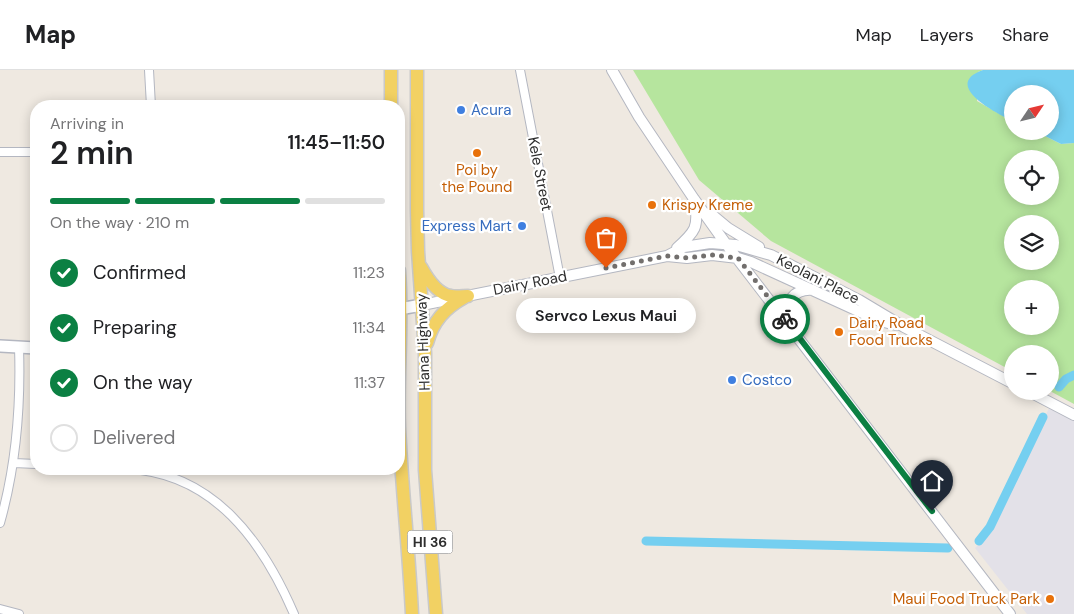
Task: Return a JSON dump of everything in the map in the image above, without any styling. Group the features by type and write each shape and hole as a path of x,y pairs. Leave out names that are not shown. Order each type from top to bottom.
{"main road":[{"path":"391,70 391,100"},
{"name":"Hana Highway","path":"417,70 418,251 425,353 425,470 436,614"},
{"path":"418,251 422,268 434,286 450,296 468,296"},
{"path":"425,353 430,330 438,317 453,304 468,296"},
{"path":"405,308 422,305"},
{"path":"0,346 30,348"},
{"name":"Hana Highway","path":"403,475 412,614"},
{"path":"408,614 411,586"}],"street":[{"path":"149,70 151,100"},
{"name":"Kele Street","path":"520,70 560,278"},
{"path":"612,70 639,117 694,200 726,244 738,258 748,265 789,325 1010,614"},
{"path":"0,152 30,152"},
{"path":"694,200 728,228 771,254"},
{"path":"667,256 689,238 694,231 697,218 694,200"},
{"name":"Dairy Road","path":"422,305 667,256 684,247 710,243 726,244"},
{"name":"Keolani Place","path":"726,244 771,254 884,314 904,327 1004,379"},
{"name":"Dairy Road","path":"667,256 687,258 712,255 738,258"},
{"path":"748,265 755,259 761,258 818,285 839,290"},
{"name":"Keolani Place","path":"748,265 816,290 880,321 904,327"},
{"path":"789,325 786,311 791,298 800,291 816,290"},
{"path":"0,523 14,463 20,377 19,347"},
{"path":"1045,400 1074,415"},
{"path":"14,463 30,464"},
{"path":"163,475 174,478 204,494 239,522 258,545 268,561 294,614"},
{"path":"0,609 19,614"}],"shaded area":[{"path":"1051,404 1074,416 1074,614 1027,614 975,548 988,536"}],"green space":[{"path":"633,70 983,70 978,72 977,101 1004,116 1004,140 1053,140 1061,144 1074,143 1074,404 1059,396 1059,345 1004,345 1004,367 771,241 699,180"}],"water":[{"path":"983,70 1074,70 1074,143 1061,144 1053,140 1059,140 1059,85 1004,85 1004,117 985,105 970,91 968,83 972,76"}],"waterway":[{"path":"1059,387 1066,379 1074,375"},
{"path":"979,541 990,527 1043,417"},
{"path":"646,541 948,548"}],"way so far":[{"path":"606,268 667,256 687,258 712,255 738,258 785,319"}],"place":[{"name":"Acura","path":"461,110"},
{"name":"Poi by the Pound","path":"477,153"},
{"name":"Krispy Kreme","path":"652,205"},
{"name":"Express Mart","path":"522,226"},
{"name":"Servco Lexus Maui","path":"606,268"},
{"name":"Dairy Road Food Trucks","path":"839,332"},
{"name":"Costco","path":"732,380"},
{"name":"Maui Food Truck Park","path":"1050,599"}],"route":[{"path":"785,319 932,511"}]}
